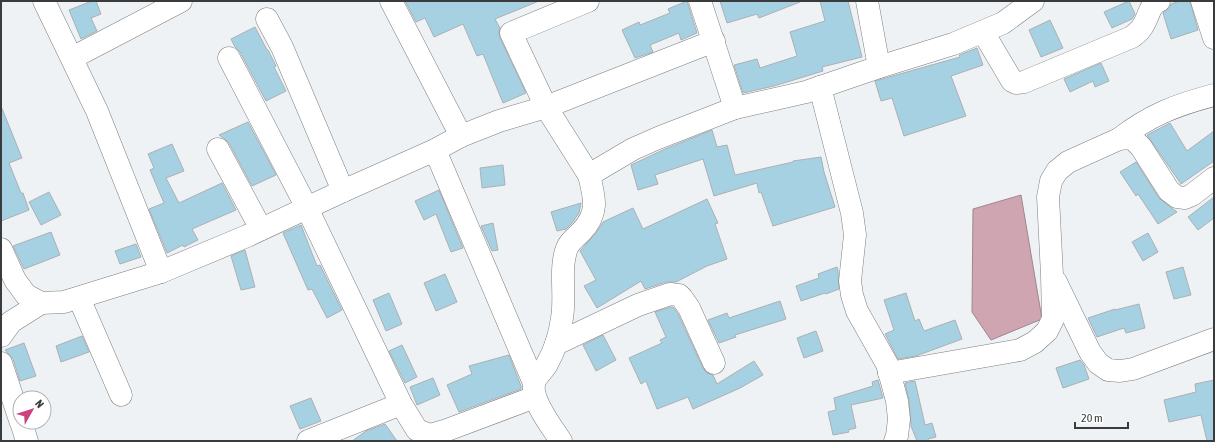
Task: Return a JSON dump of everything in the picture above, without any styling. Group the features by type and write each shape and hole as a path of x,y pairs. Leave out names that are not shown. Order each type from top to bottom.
{"street":[{"path":"44,1 97,111 161,272"},
{"path":"72,58 181,1"},
{"path":"391,1 461,136"},
{"path":"229,58 307,208 401,404 417,430 426,438 447,430 534,390 556,344 562,317 564,268 567,249 571,241 589,223 595,205 593,189 589,176 546,107 511,33 588,1"},
{"path":"700,1 735,108"},
{"path":"867,1 879,66"},
{"path":"589,176 633,149 735,108 806,92 879,66 953,44 1003,23 1032,1"},
{"path":"1202,1 1214,38"},
{"path":"983,32 1008,76 1012,81 1020,83 1050,72 1132,37 1141,30 1146,21 1150,5"},
{"path":"267,19 282,48 343,190"},
{"path":"1,249 16,280 26,296 41,302 64,302 79,298 161,272 261,229 343,190 435,150 461,136 499,121 546,107 714,41"},
{"path":"820,87 852,213 855,236 850,281 852,296 887,364 899,419 895,441"},
{"path":"889,373 1020,350 1035,342 1047,331 1053,319 1048,197 1051,181 1057,171 1068,162 1119,139 1134,127 1154,115 1214,95"},
{"path":"1119,139 1129,138 1135,141 1169,191 1177,197 1185,198 1192,195 1214,179"},
{"path":"218,149 261,229"},
{"path":"435,150 534,390 561,441"},
{"path":"1052,275 1090,352 1098,363 1108,370 1120,372 1214,339"},
{"path":"556,344 638,305 670,294 679,295 689,308 714,363"},
{"path":"79,298 121,395"},
{"path":"1,334 11,322 41,302"},
{"path":"1,363 12,397"},
{"path":"308,441 401,404"},
{"path":"23,430 27,441"}],"shaded area":[{"path":"1021,195 1042,319 991,340 972,312 973,209"}],"building":[{"path":"92,1 96,1 101,14 91,18 97,31 81,39 69,10"},
{"path":"405,1 539,1 495,19 500,28 500,38 526,93 503,103 483,54 477,56 463,24 434,37 425,18 416,22"},
{"path":"687,1 697,33 681,40 679,33 650,45 653,52 635,58 622,30 639,22 640,25 670,13 668,9"},
{"path":"720,1 800,2 759,18 757,14 727,23"},
{"path":"820,1 848,1 862,57 822,67 823,71 774,86 743,93 734,65 757,59 760,68 797,56 790,32 825,21"},
{"path":"1129,1 1135,14 1132,19 1112,28 1104,12"},
{"path":"1180,1 1190,1 1198,30 1171,39 1163,13 1170,7 1171,4"},
{"path":"1050,20 1063,48 1041,57 1029,30"},
{"path":"255,27 276,66 274,67 286,91 266,101 240,52 235,47 231,39"},
{"path":"977,48 983,65 951,76 966,116 904,136 892,98 881,101 875,81 960,57 959,55"},
{"path":"1101,63 1109,81 1095,87 1093,81 1070,92 1064,79"},
{"path":"1,106 22,158 9,163 29,210 1,221"},
{"path":"248,122 276,175 252,186 229,143 219,135"},
{"path":"1170,123 1187,151 1214,131 1214,161 1181,184 1147,135"},
{"path":"712,130 717,147 727,145 735,175 793,161 821,157 835,207 773,226 761,192 759,193 757,183 714,196 703,159 655,175 658,184 638,190 631,165 665,149"},
{"path":"172,144 184,171 166,178 179,203 222,183 236,210 192,229 198,240 167,253 149,209 164,203 150,170 154,168 148,154"},
{"path":"1136,162 1159,198 1177,212 1158,224 1138,194 1136,196 1120,172"},
{"path":"503,165 505,185 482,188 480,168"},
{"path":"439,190 463,248 451,252 436,214 424,220 415,201"},
{"path":"49,192 61,215 41,225 29,202"},
{"path":"1214,197 1214,218 1198,230 1188,217"},
{"path":"707,199 718,223 715,224 727,259 707,266 676,282 666,282 645,289 641,281 597,308 584,286 596,280 580,251 596,233 603,222 633,208 643,229"},
{"path":"581,203 579,213 572,223 566,229 557,231 551,212"},
{"path":"493,223 498,250 492,251 481,226"},
{"path":"301,225 317,266 320,265 342,310 327,318 312,289 308,290 283,233"},
{"path":"51,232 60,255 24,269 13,246"},
{"path":"1148,233 1158,252 1143,261 1132,242"},
{"path":"136,244 141,257 120,264 115,251"},
{"path":"245,250 255,287 241,290 231,256"},
{"path":"837,267 839,289 801,301 796,286 819,278 818,274"},
{"path":"1183,267 1191,295 1174,299 1166,272"},
{"path":"445,274 457,302 436,311 424,283"},
{"path":"389,293 402,324 386,331 373,300"},
{"path":"906,293 915,321 919,319 924,331 955,320 962,339 916,356 898,359 885,334 894,330 884,300"},
{"path":"780,301 786,319 735,335 736,337 719,343 708,320 727,313 729,318"},
{"path":"1139,304 1145,328 1126,333 1124,328 1097,337 1088,318 1115,309"},
{"path":"673,307 678,314 703,368 707,373 713,375 717,384 754,361 763,375 740,388 693,409 688,397 657,409 646,381 641,384 629,358 662,343 660,340 666,337 655,312"},
{"path":"816,331 823,351 804,358 797,338"},
{"path":"603,335 616,360 596,371 583,345"},
{"path":"82,336 89,352 61,362 56,346"},
{"path":"24,343 36,376 20,381 13,359 5,350"},
{"path":"402,345 417,377 405,383 389,351"},
{"path":"509,355 521,389 459,412 447,385 472,374 469,366"},
{"path":"1080,360 1084,365 1089,379 1063,388 1056,368"},
{"path":"433,378 440,395 417,405 410,387"},
{"path":"878,380 883,398 851,405 856,428 848,430 849,432 833,435 828,412 836,410 834,398 873,386 872,382"},
{"path":"1214,380 1214,441 1207,441 1201,415 1169,422 1164,400 1196,392 1195,384"},
{"path":"915,381 925,425 932,423 936,437 928,439 928,441 917,441 911,426 909,400 905,383"},
{"path":"311,398 321,421 300,429 290,406"},
{"path":"385,424 397,441 352,441 366,431"}]}
